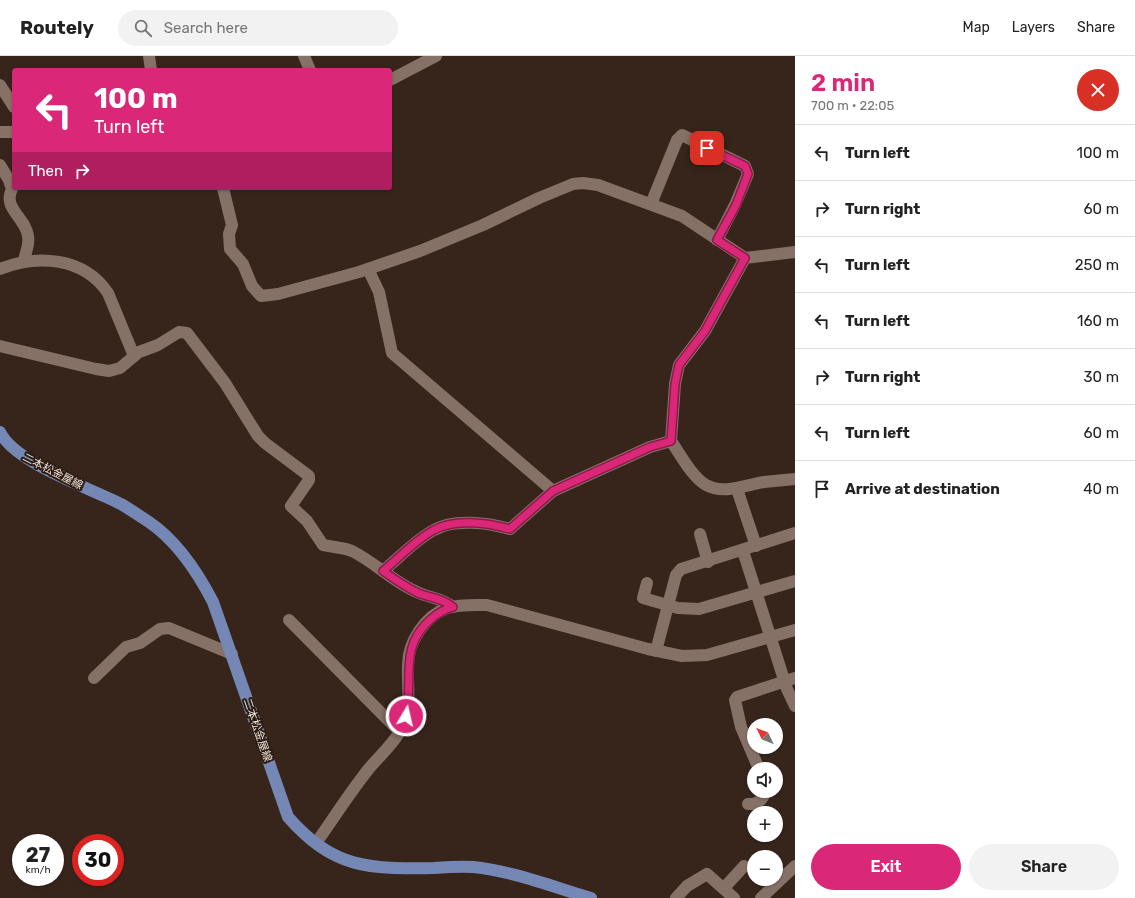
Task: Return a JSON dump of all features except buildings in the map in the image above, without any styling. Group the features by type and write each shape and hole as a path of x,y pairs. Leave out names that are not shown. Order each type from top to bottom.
{"main road":[{"name":"二本松金屋線","path":"0,432 11,448 29,459 122,505 151,523 177,548 200,576 210,596 232,654 288,817 299,829 316,843 330,854 342,860 375,867 472,867 499,871 591,898"}],"street":[{"path":"149,56 151,68"},
{"path":"304,56 309,68"},
{"path":"392,79 436,56"},
{"path":"0,85 12,104"},
{"path":"0,132 12,132"},
{"path":"651,204 677,140 682,135 745,166 748,174 736,205 717,240"},
{"path":"0,165 10,180 12,189 8,196 10,205 27,230 29,243 24,261"},
{"path":"223,190 232,225 229,234 230,249 243,264 252,286 262,296 278,294 368,269 420,251 572,184 583,183 598,185 682,216 745,258 795,252"},
{"path":"745,258 705,331 679,365 675,384 671,441 685,463 706,485 719,488 737,489 762,482 795,479"},
{"path":"0,269 24,261 51,260 78,266 101,284 110,295 134,356"},
{"path":"368,269 379,292 392,353 553,491"},
{"path":"0,346 96,369 109,370 124,366 134,356 158,345 179,332 189,334 225,383 258,436 309,476 309,480 292,503 292,508 307,521 323,546 346,549 359,555 412,590 441,599 453,607"},
{"path":"383,571 434,529 463,522 490,524 510,529 553,491 650,447 671,441"},
{"path":"737,489 756,546"},
{"path":"656,651 670,606 676,575 681,569 743,551 795,533"},
{"path":"700,534 708,562"},
{"path":"743,551 771,637 790,680 795,706"},
{"path":"647,583 643,598 670,606 699,609 757,594 795,581"},
{"path":"316,843 366,772 400,732 410,700 408,664 413,642 426,623 440,612 461,605 487,605 656,651 682,656 707,655 795,630"},
{"path":"289,620 400,732"},
{"path":"94,678 126,647 140,642 160,629 168,628 232,654"},
{"path":"756,762 741,726 735,700 737,697 790,680"},
{"path":"748,804 760,802 762,798"},
{"path":"724,888 744,866"},
{"path":"761,898 795,866"},
{"path":"676,898 687,886 707,874 734,898"}],"route":[{"path":"406,716 410,700 408,664 413,642 426,623 440,612 453,607 446,601 412,590 383,571 434,529 463,522 490,524 510,529 553,491 650,447 671,441 675,384 679,365 705,331 745,258 738,256 717,240 736,205 748,174 745,166 707,148"}]}
